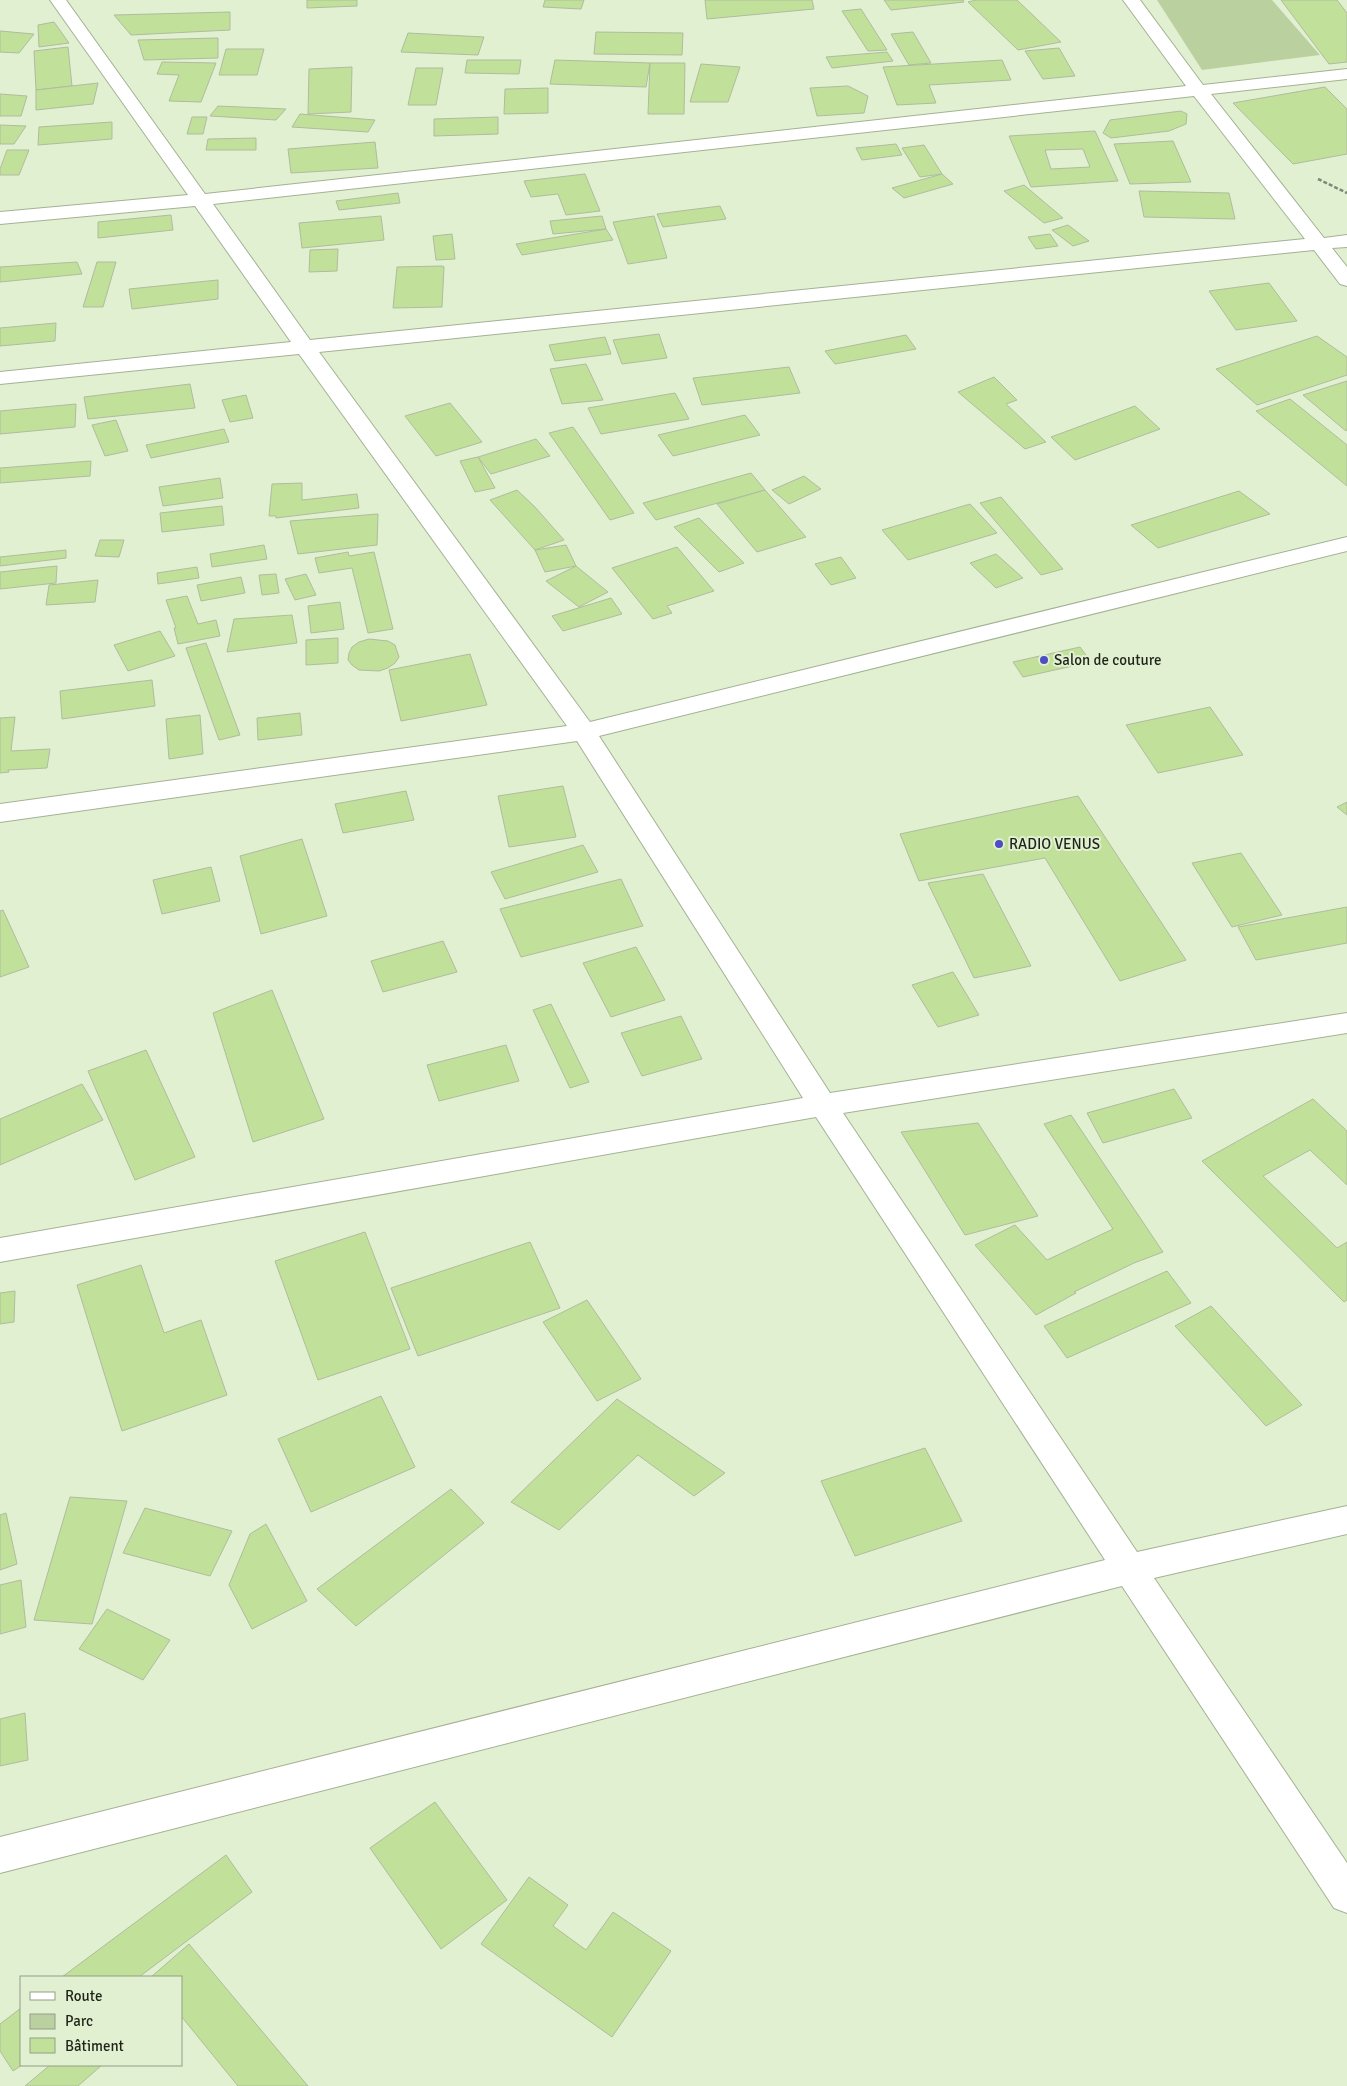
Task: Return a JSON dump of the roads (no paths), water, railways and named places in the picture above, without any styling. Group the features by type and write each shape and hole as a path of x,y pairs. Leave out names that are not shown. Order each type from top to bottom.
{"street":[{"path":"58,0 305,347 584,732 823,1105 1347,1895"},
{"path":"1131,0 1198,90 1347,280"},
{"path":"0,218 200,200 1347,74"},
{"path":"0,378 1347,241"},
{"path":"0,813 584,732 1347,544"},
{"path":"0,1250 823,1105 1347,1023"},
{"path":"0,1855 1129,1569 1347,1520"}],"place":[{"name":"Salon de couture","path":"1044,660"},
{"name":"RADIO VENUS","path":"999,844"}]}
